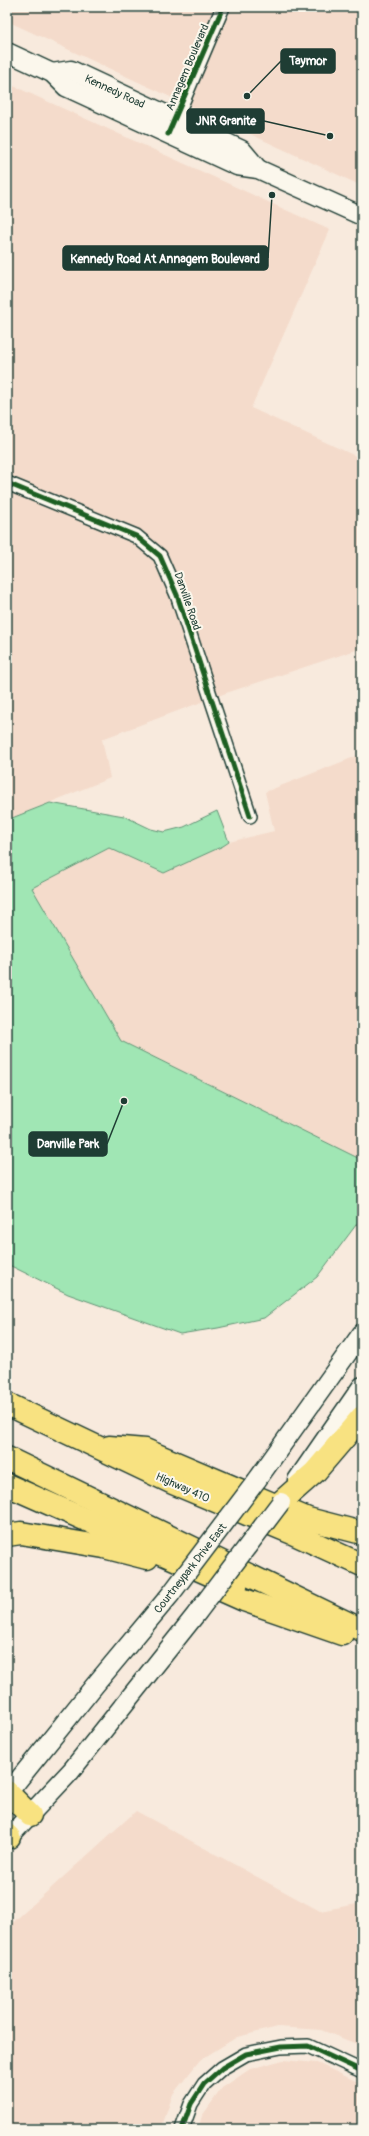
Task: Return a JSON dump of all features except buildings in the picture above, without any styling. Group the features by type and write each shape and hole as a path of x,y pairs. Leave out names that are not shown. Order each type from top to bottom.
{"highway":[{"name":"Highway 410","path":"7,1404 173,1483 290,1532 362,1565"},
{"path":"281,1502 315,1472 362,1416"},
{"path":"96,1446 145,1450 308,1518 362,1533"},
{"path":"7,1458 358,1636"},
{"path":"7,1485 358,1636"},
{"path":"7,1535 21,1533 104,1547 148,1558 244,1600 358,1636"},
{"path":"7,1793 30,1815"}],"main road":[{"name":"Kennedy Road","path":"7,52 52,73 66,86 172,126 237,166 258,169 362,216"},
{"name":"Courtneypark Drive East","path":"7,1793 94,1685 170,1595 257,1480 362,1333"},
{"path":"8,1837 70,1771 197,1613 281,1502 362,1386"}],"street":[{"name":"Annagem Boulevard","path":"172,126 223,7"},
{"name":"Danville Road","path":"7,483 136,536 160,556 177,595 250,816"},
{"path":"182,2129 191,2104 204,2084 222,2068 246,2054 280,2047 308,2046 362,2071"}],"shaded area":[{"path":"7,7 362,7 362,186 7,21"},
{"path":"7,83 330,230 251,408 362,459 362,648 226,693 102,739 110,778 7,820"},
{"path":"362,754 362,1160 121,1041 32,888 109,848 164,873 229,842 274,831 265,792"},
{"path":"136,1811 320,1911 362,1903 362,2046 321,2030 278,2027 237,2037 200,2060 173,2094 161,2129 7,2129 7,1928"},
{"path":"283,2060 317,2063 362,2084 362,2129 198,2129 202,2116 222,2088 250,2069"}],"green space":[{"path":"50,803 124,816 151,829 164,832 184,827 217,811 229,842 164,873 109,848 32,888 121,1041 362,1160 362,1217 317,1277 264,1318 218,1328 180,1334 68,1294 7,1264 7,820"}],"cycle path":[{"path":"168,134 223,7"},
{"path":"7,483 136,536 160,556 177,595 250,816"},
{"path":"182,2129 191,2104 204,2084 222,2068 246,2054 281,2047 308,2046 362,2071"}],"place":[{"name":"Taymor","path":"247,96"},
{"name":"JNR Granite","path":"330,136"},
{"name":"Kennedy Road At Annagem Boulevard","path":"272,195"},
{"name":"Danville Park","path":"124,1101"}]}
